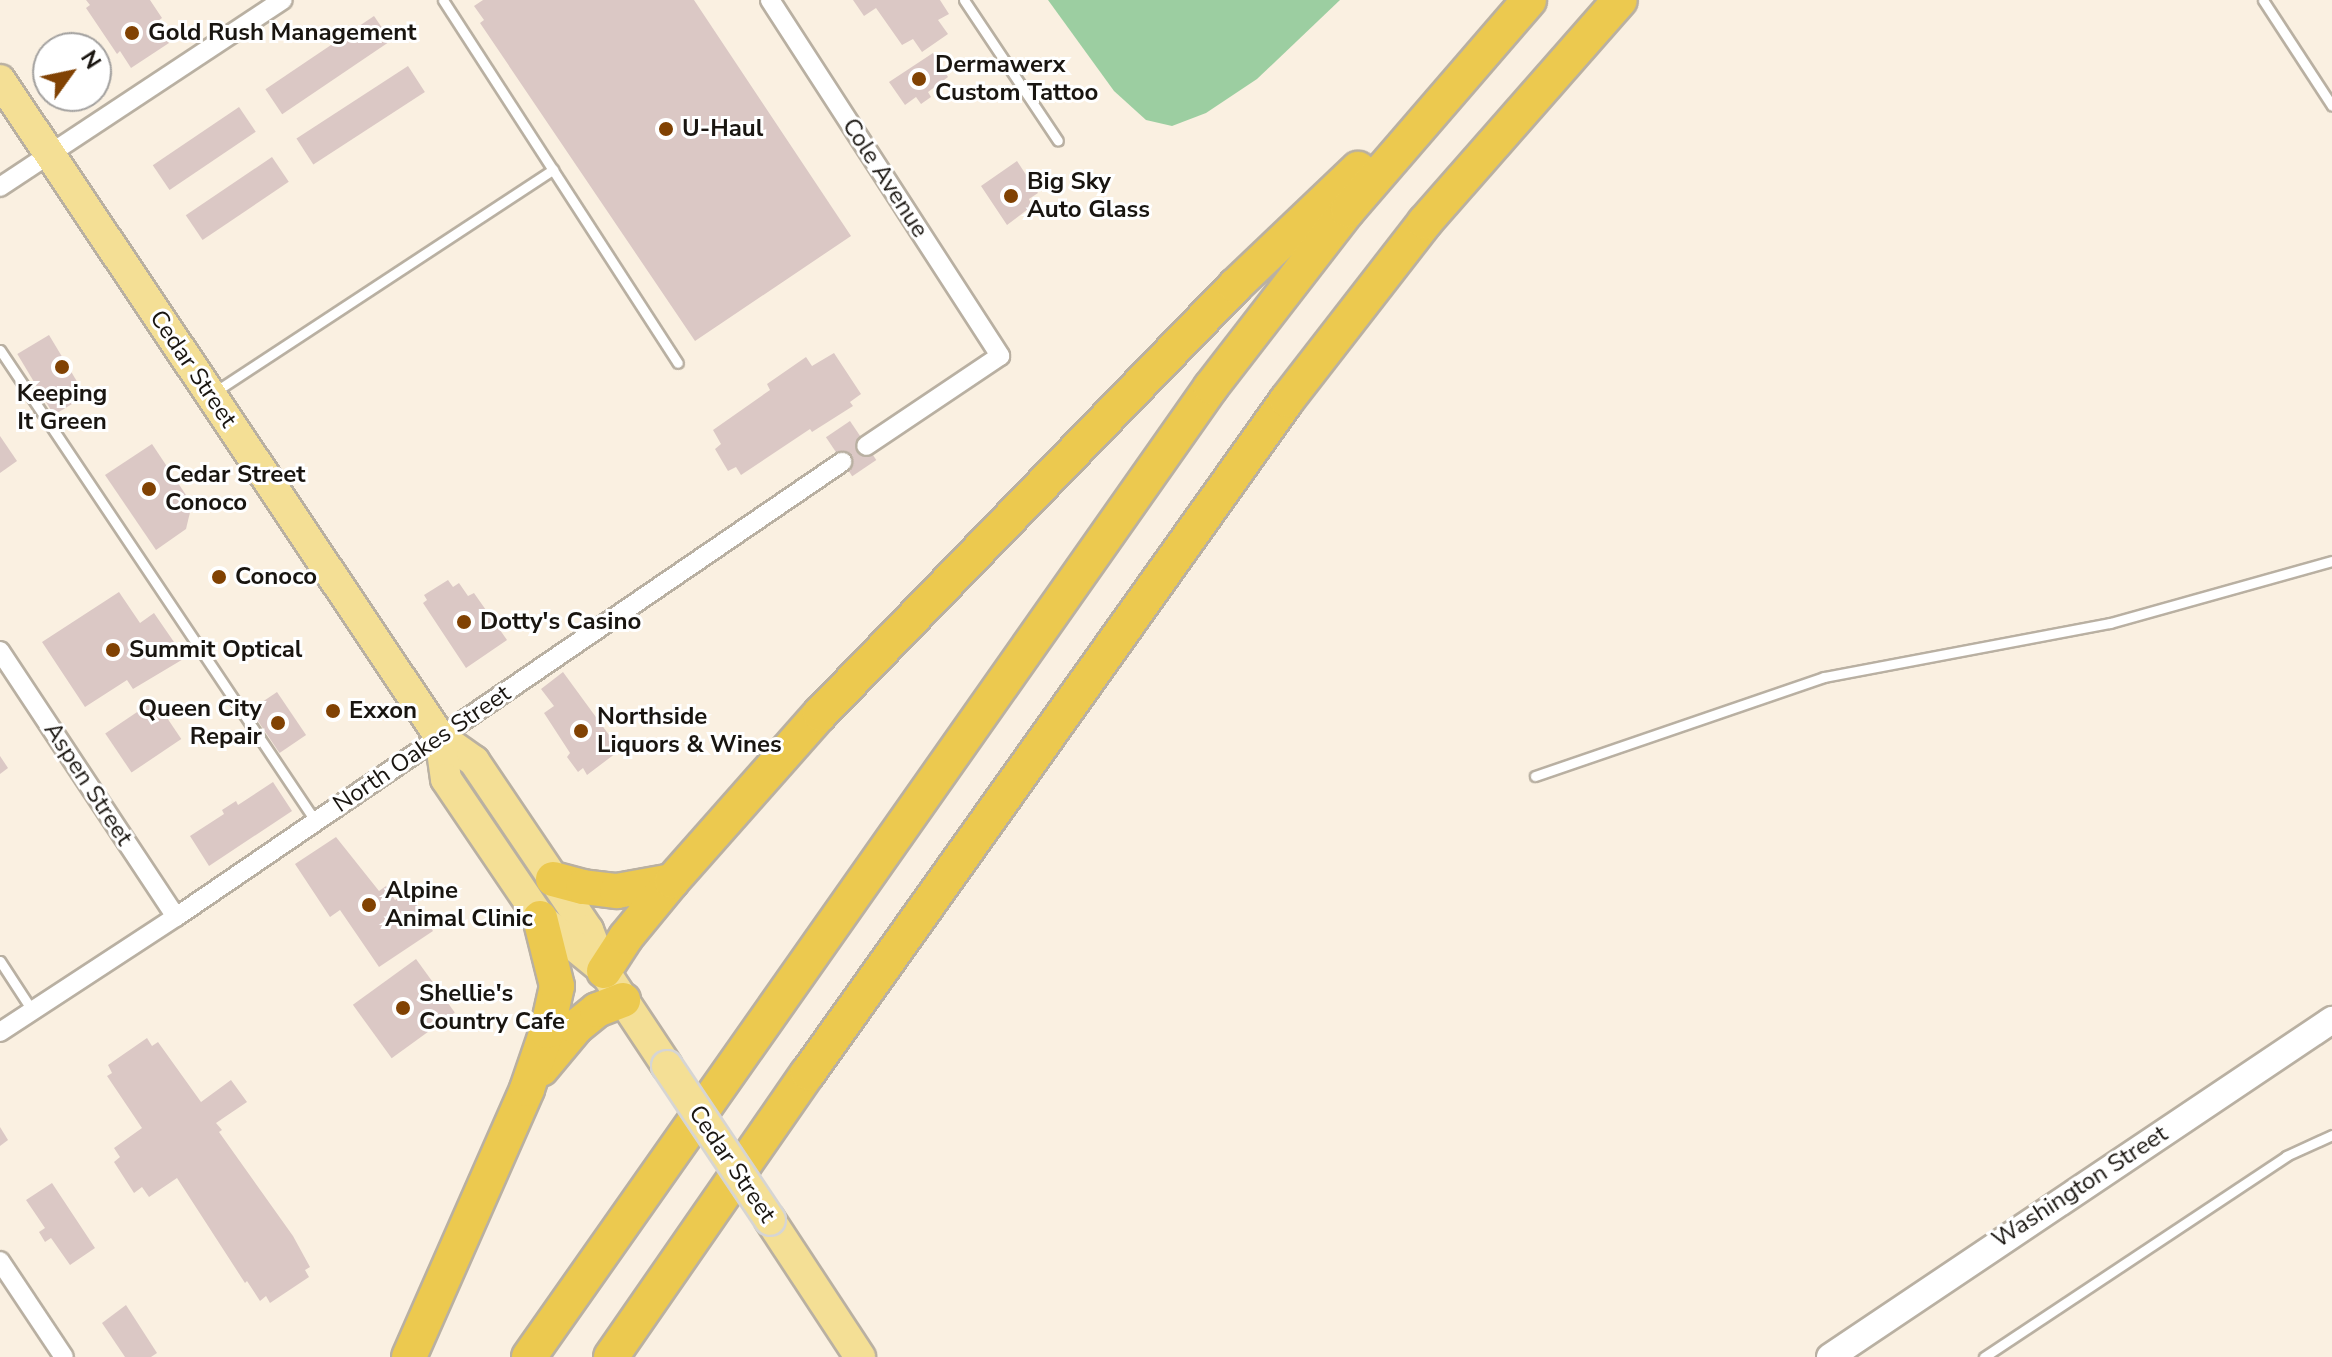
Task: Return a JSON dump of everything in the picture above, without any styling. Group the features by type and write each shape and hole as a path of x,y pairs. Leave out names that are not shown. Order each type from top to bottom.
{"highway":[{"path":"529,1357 1167,447 1348,210 1529,0"},
{"path":"611,1357 889,958 1287,400 1425,222 1620,0"},
{"path":"604,971 626,937 672,881 820,714 1235,286 1495,39"},
{"path":"553,879 617,891 672,881"},
{"path":"409,1357 527,1089 547,1031 557,986 540,918"},
{"path":"527,1089 576,1027 597,1010 623,1000"}],"main road":[{"name":"Cedar Street","path":"0,80 440,737 474,761 588,930 604,971 860,1357"},
{"name":"Cedar Street","path":"440,737 446,779 540,918 604,971"},
{"name":"Washington Street","path":"1830,1357 2332,1020"}],"street":[{"path":"0,187 283,0"},
{"name":"Cole Avenue","path":"770,0 1000,356 866,446"},
{"name":"North Oakes Street","path":"0,1032 176,917 842,462"},
{"name":"Aspen Street","path":"0,651 176,917"},
{"path":"0,1261 64,1357"}],"lane":[{"path":"443,0 678,363"},
{"path":"964,0 1058,141"},
{"path":"2263,0 2332,106"},
{"path":"211,395 553,170"},
{"path":"0,350 316,822"},
{"path":"1535,776 1824,677 2110,623 2332,561"},
{"path":"0,961 32,1010"},
{"path":"1984,1357 2286,1156 2332,1135"}],"green space":[{"path":"1048,0 1340,0 1257,79 1206,113 1172,126 1146,120 1114,91"}],"building":[{"name":"Gold Rush Management","path":"86,0 150,0 162,18 155,23 169,43 131,68 120,51 117,54 112,47 112,32 102,32 86,8 90,5"},
{"name":"U-Haul","path":"483,0 694,0 851,236 695,341 480,23 484,20 474,6"},
{"path":"853,0 940,0 949,14 938,20 948,34 922,52 913,39 902,45 876,8 864,16"},
{"path":"374,16 391,41 282,114 265,89"},
{"name":"Dermawerx Custom Tattoo","path":"933,53 948,77 928,92 931,97 921,104 916,97 905,105 889,82"},
{"path":"408,66 425,92 313,164 296,138"},
{"path":"239,107 256,132 170,190 153,165"},
{"path":"272,157 289,182 203,240 186,215"},
{"name":"Big Sky Auto Glass","path":"1017,161 1038,193 1029,199 1032,206 1007,225 981,186"},
{"path":"49,335 86,396 54,415 17,354"},
{"path":"834,353 861,394 850,402 853,406 812,432 810,429 741,475 736,467 728,471 715,449 721,444 713,430 770,390 767,384 806,357 812,366"},
{"path":"850,421 876,460 852,476 826,437"},
{"path":"0,436 17,461 0,473"},
{"name":"Cedar Street Conoco","path":"152,444 192,504 186,529 156,550 105,475"},
{"name":"Dotty's Casino","path":"448,580 453,587 459,583 468,596 474,593 507,640 466,668 423,603 427,600 424,595"},
{"name":"Summit Optical","path":"119,592 140,623 154,613 185,658 133,689 127,680 85,707 42,642"},
{"name":"Northside Liquors & Wines","path":"563,672 620,750 587,775 583,768 578,772 567,757 570,753 544,713 554,706 541,689"},
{"name":"Queen City Repair","path":"277,692 306,735 280,753 250,710"},
{"path":"155,700 181,739 132,773 105,734"},
{"path":"0,756 8,768 0,774"},
{"path":"273,782 292,811 209,866 190,836 224,814 222,810 236,801 238,805"},
{"name":"Alpine Animal Clinic","path":"336,837 379,891 386,886 395,900 408,892 433,931 379,967 340,910 330,917 295,864"},
{"name":"Shellie's Country Cafe","path":"416,959 455,1012 392,1058 353,1005"},
{"path":"147,1038 152,1046 158,1042 201,1102 231,1080 247,1102 216,1123 222,1130 219,1132 293,1236 310,1267 305,1270 309,1277 270,1303 266,1296 260,1301 247,1281 245,1283 177,1178 149,1197 142,1187 134,1193 114,1162 120,1157 114,1148 142,1128 107,1076 112,1073 108,1065"},
{"path":"0,1127 8,1140 0,1146"},
{"path":"52,1183 95,1248 70,1265 51,1238 45,1242 39,1232 45,1228 26,1200"},
{"path":"126,1305 157,1353 151,1357 125,1357 102,1323"}],"place":[{"name":"Gold Rush Management","path":"132,33"},
{"name":"Dermawerx Custom Tattoo","path":"919,79"},
{"name":"U-Haul","path":"666,129"},
{"name":"Big Sky Auto Glass","path":"1011,196"},
{"name":"Keeping It Green","path":"62,367"},
{"name":"Cedar Street Conoco","path":"149,489"},
{"name":"Conoco","path":"219,577"},
{"name":"Dotty's Casino","path":"464,622"},
{"name":"Summit Optical","path":"113,650"},
{"name":"Exxon","path":"333,711"},
{"name":"Queen City Repair","path":"278,723"},
{"name":"Northside Liquors & Wines","path":"581,731"},
{"name":"Alpine Animal Clinic","path":"369,905"},
{"name":"Shellie's Country Cafe","path":"403,1008"}]}
